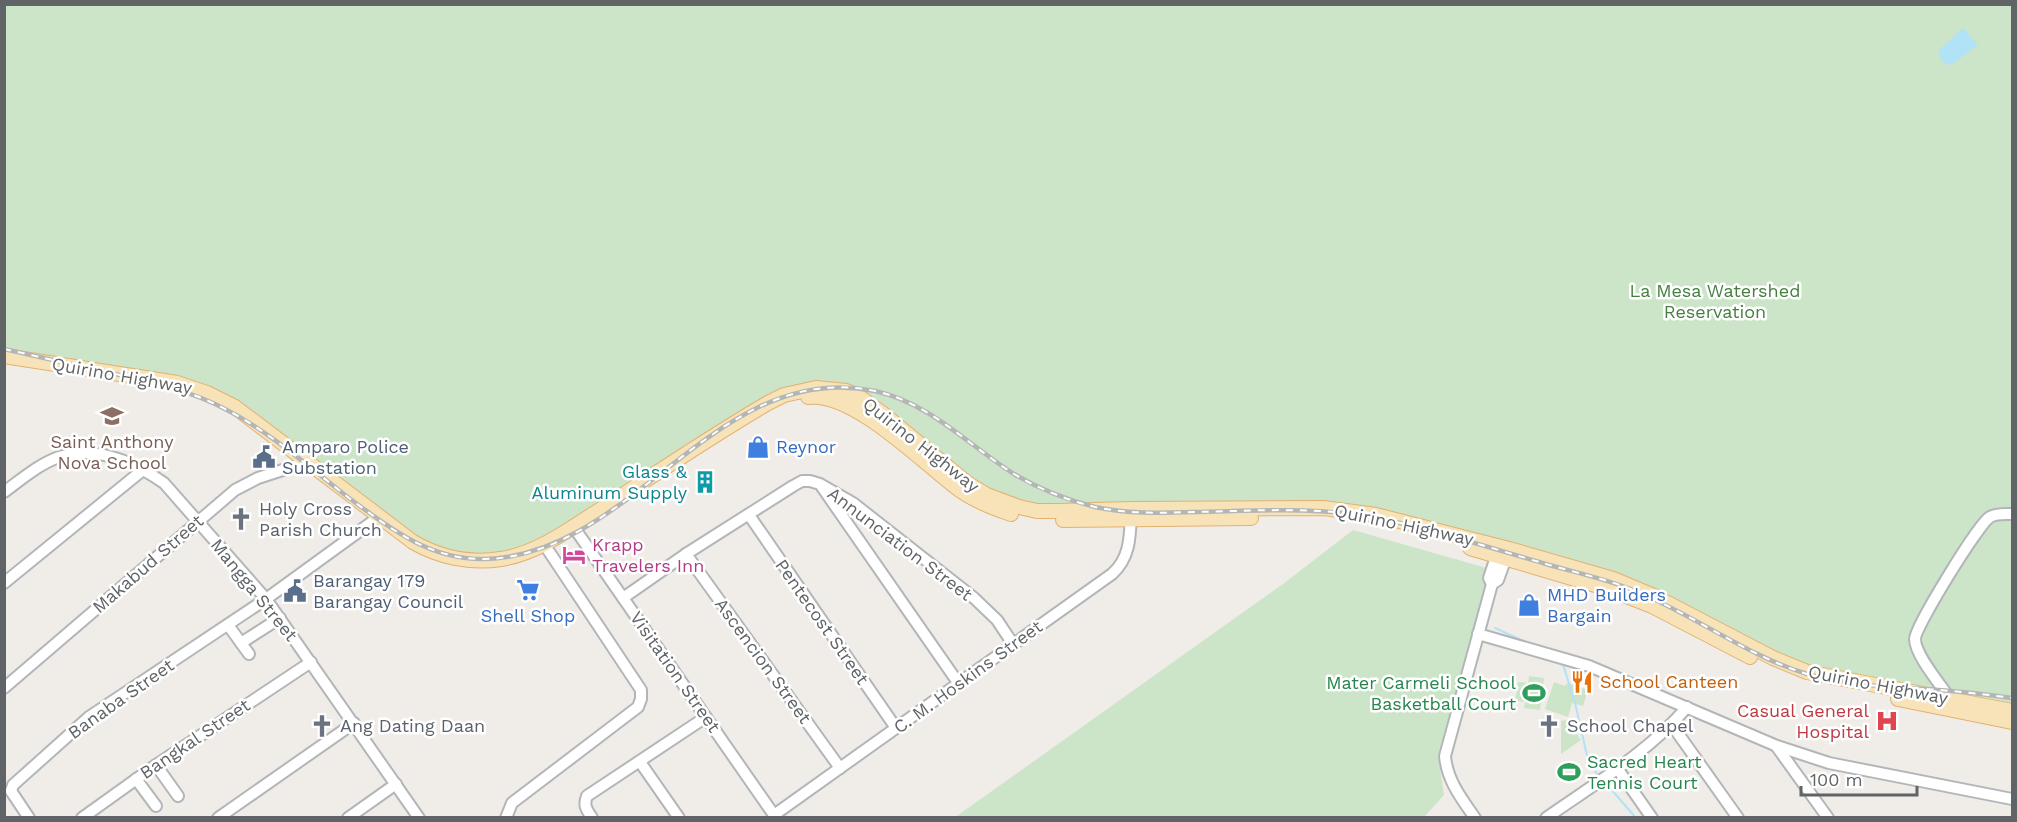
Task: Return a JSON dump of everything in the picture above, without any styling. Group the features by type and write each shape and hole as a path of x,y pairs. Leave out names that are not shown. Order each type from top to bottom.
{"main road":[{"name":"Quirino Highway","path":"4,356 177,383 207,393 235,407 301,463"},
{"name":"Quirino Highway","path":"4,364 176,392 203,401 230,415 301,463 374,518 419,545 440,555 487,561 546,547 576,530 768,403 784,395 816,388 846,391 858,396 882,413 967,483 1004,502 1037,511 1131,514 1324,508 1352,511 1423,526 1502,552 1612,579 1656,597 1773,658 1807,672 1949,704 2013,722"},
{"name":"Quirino Highway","path":"1949,704 2013,711"}],"street":[{"name":"Mangga Street","path":"4,492 39,467 60,457 85,452 108,455 144,469 164,483 266,599 419,818"},
{"name":"Makabud Street","path":"4,688 229,495 245,484 301,463"},
{"path":"4,583 144,469"},
{"name":"Annunciation Street","path":"623,598 686,554 802,481 810,481 820,484 853,503 974,598 997,621 1013,644"},
{"path":"820,484 959,684"},
{"name":"C. M. Hoskins Street","path":"775,816 1117,570 1128,552 1131,514"},
{"path":"1949,704 1917,650 1915,636 1984,521 1994,515 2013,514"},
{"name":"Pentecost Street","path":"749,515 896,728"},
{"name":"Banaba Street","path":"29,818 8,792 13,784 78,725 266,599 374,518"},
{"name":"Visitation Street","path":"576,530 775,816"},
{"path":"504,815 512,803 525,792 638,707 641,699 641,690 546,547"},
{"path":"1474,818 1451,781 1446,768 1445,756 1492,584 1489,578 1502,552"},
{"name":"Ascencion Street","path":"686,554 840,768"},
{"path":"241,643 280,618"},
{"path":"228,625 249,654"},
{"path":"1478,634 1589,666 1777,746 1829,763 2013,799"},
{"name":"Bangkal Street","path":"82,818 156,765 311,662"},
{"path":"1546,818 1558,814 1672,725 1687,706"},
{"path":"589,813 585,802 587,796 706,717"},
{"path":"218,818 354,723"},
{"path":"1672,725 1738,818"},
{"path":"1777,746 1828,818"},
{"path":"640,762 679,818"},
{"path":"156,765 178,796"},
{"path":"1617,768 1652,818"},
{"path":"136,779 156,806"},
{"path":"352,816 396,784"}],"green space":[{"name":"La Mesa Watershed Reservation","path":"4,5 2012,5 2012,706 1820,675 1656,597 1376,515 1058,511 1004,502 846,395 785,398 546,547 453,562 232,411 201,395 177,388 5,362"},
{"path":"1353,530 1490,569 1438,755 1444,795 1424,817 954,818 1283,584"},
{"name":"Mater Carmeli School Basketball Court","path":"1529,676 1544,678 1540,710 1524,708 1525,702 1515,701 1518,682 1528,683"},
{"path":"1554,682 1565,686 1567,683 1588,690 1583,706 1572,703 1568,717 1545,709"},
{"path":"1567,720 1581,740 1561,754 1561,721"}],"water":[{"path":"1963,28 1978,45 1951,65 1944,63 1939,56 1940,49"}],"waterway":[{"path":"1495,628 1528,643"},
{"path":"1562,661 1575,703 1589,764 1600,777"},
{"path":"1604,781 1636,818"}],"railway":[{"path":"4,349 155,383 212,402 242,418 273,439 396,531 429,548 465,558 485,559 538,550 586,527 632,496 721,429 768,403 819,389 875,391 895,397 931,415 1014,474 1053,494 1085,504 1119,511 1168,513 1309,511 1378,518 1421,528 1629,588 1682,613 1743,647 1807,674 1866,685 2012,698"}],"place":[{"name":"Saint Anthony Nova School","path":"112,416"},
{"name":"Reynor","path":"758,447"},
{"name":"Amparo Police Substation","path":"264,457"},
{"name":"Glass & Aluminum Supply","path":"705,482"},
{"name":"Holy Cross Parish Church","path":"241,519"},
{"name":"Krapp Travelers Inn","path":"574,555"},
{"name":"Shell Shop","path":"528,590"},
{"name":"Barangay 179 Barangay Council","path":"295,591"},
{"name":"MHD Builders Bargain","path":"1529,605"},
{"name":"School Canteen","path":"1582,682"},
{"name":"Mater Carmeli School Basketball Court","path":"1534,693"},
{"name":"Casual General Hospital","path":"1887,721"},
{"name":"Ang Dating Daan","path":"322,726"},
{"name":"School Chapel","path":"1549,726"},
{"name":"Sacred Heart Tennis Court","path":"1569,772"}]}
